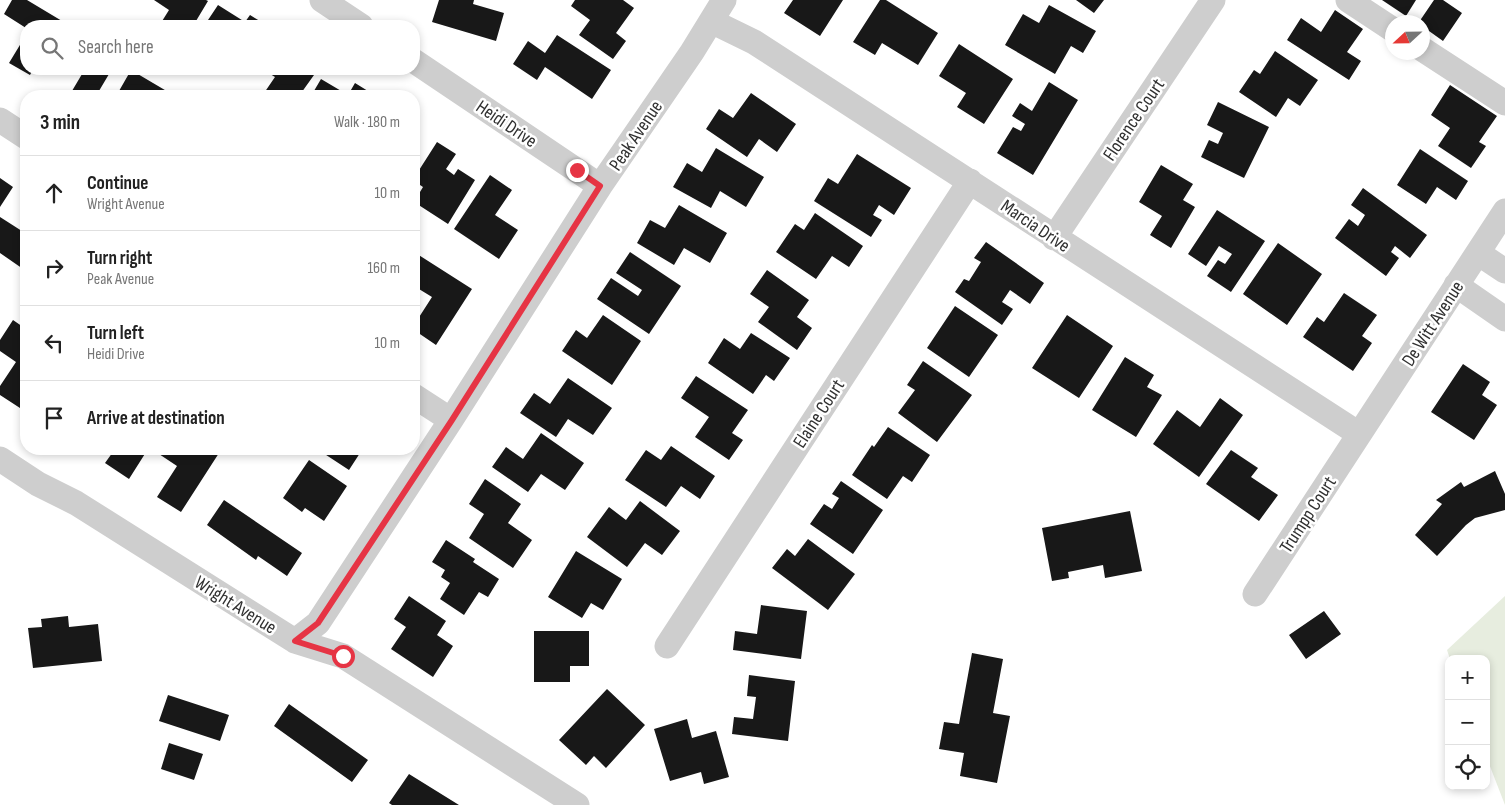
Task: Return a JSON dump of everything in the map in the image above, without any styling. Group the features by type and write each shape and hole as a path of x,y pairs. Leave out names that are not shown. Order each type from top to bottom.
{"street":[{"path":"322,0 352,20"},
{"name":"Florence Court","path":"1054,238 1213,0"},
{"path":"1348,0 1385,24"},
{"name":"Marcia Drive","path":"718,10 754,42 1359,434"},
{"name":"Peak Avenue","path":"295,641 318,623 452,420 600,186 692,52 718,10"},
{"path":"1430,54 1505,103"},
{"name":"Heidi Drive","path":"420,65 600,186"},
{"path":"0,120 20,133"},
{"name":"Elaine Court","path":"667,646 970,181"},
{"name":"De Witt Avenue","path":"1359,434 1505,211"},
{"path":"1478,253 1505,271"},
{"path":"1456,285 1505,319"},
{"path":"420,400 452,420"},
{"name":"Trumpp Court","path":"1255,594 1359,434"},
{"name":"Wright Avenue","path":"0,459 38,484 76,503 295,641 343,656 577,805"}],"shaded area":[{"path":"1505,596 1505,805 1490,766 1490,655 1449,655 1447,650"}],"building":[{"path":"12,0 27,0 60,20 20,20 20,24 4,14"},
{"path":"154,0 208,1 197,20 163,20 169,10"},
{"path":"439,0 474,0 473,4 504,13 496,41 432,22"},
{"path":"575,0 623,0 634,8 616,33 626,41 613,59 579,35 590,20 571,6"},
{"path":"793,0 843,0 820,36 784,13"},
{"path":"880,0 886,0 938,33 918,65 882,43 875,55 853,42"},
{"path":"1076,0 1104,0 1094,13"},
{"path":"1382,0 1416,0 1407,15"},
{"path":"1434,0 1443,0 1462,13 1443,41 1430,32 1430,15 1424,15"},
{"path":"218,5 242,20 208,20"},
{"path":"1049,5 1096,31 1083,53 1071,46 1055,74 1005,45 1023,14 1039,23"},
{"path":"1335,10 1363,29 1347,52 1361,61 1349,80 1287,40 1301,18 1321,32"},
{"path":"250,15 258,20 246,20"},
{"path":"557,35 611,70 592,99 545,67 537,80 513,64 528,41 545,53"},
{"path":"959,44 1013,79 984,124 957,107 966,93 939,76"},
{"path":"20,45 20,69 9,63"},
{"path":"1275,51 1318,80 1300,106 1288,98 1276,117 1239,92 1254,70 1260,74"},
{"path":"81,75 108,75 100,90 73,90"},
{"path":"128,75 139,75 165,90 120,90"},
{"path":"272,75 314,75 303,90 266,90 275,77"},
{"path":"321,79 340,90 315,90"},
{"path":"1049,82 1078,100 1033,175 997,153 1013,127 1021,131 1025,124 1012,116 1020,103 1032,111"},
{"path":"355,83 366,90 351,90"},
{"path":"1450,85 1497,116 1479,142 1486,146 1471,168 1438,146 1450,128 1431,115"},
{"path":"751,93 796,124 777,152 759,139 747,157 706,129 719,109 733,118"},
{"path":"1218,102 1269,127 1244,178 1201,157 1209,140 1218,144 1223,133 1207,125"},
{"path":"437,142 456,154 446,169 454,175 458,169 475,180 448,224 420,206 420,192 423,187 420,185 420,169"},
{"path":"716,148 764,177 746,207 720,191 711,208 673,187 687,163 702,172"},
{"path":"1420,149 1468,181 1456,200 1437,187 1426,204 1397,185"},
{"path":"857,154 911,188 894,215 879,205 873,215 882,220 871,237 814,201 828,178 838,184"},
{"path":"1161,165 1193,184 1183,200 1195,207 1171,248 1150,235 1162,216 1139,202"},
{"path":"490,175 512,190 495,215 518,230 499,259 454,229"},
{"path":"0,178 13,187 0,207"},
{"path":"1363,188 1427,235 1410,258 1395,246 1391,252 1399,258 1386,276 1335,238 1349,219 1358,226 1365,215 1351,205"},
{"path":"679,205 727,233 710,263 684,248 674,265 637,243 650,220 665,228"},
{"path":"1217,210 1265,241 1231,292 1207,276 1218,260 1225,264 1232,254 1219,246 1206,266 1188,254"},
{"path":"815,213 863,246 849,267 832,256 816,279 776,252 795,224 804,230"},
{"path":"0,217 20,230 20,267 0,253"},
{"path":"986,242 1044,283 1030,304 1010,290 1002,302 1013,309 1002,325 955,292 964,279 969,281 981,262 974,258"},
{"path":"1278,243 1322,274 1287,325 1243,294"},
{"path":"630,252 681,286 649,334 597,299 611,278 638,296 642,290 616,273"},
{"path":"420,256 472,289 436,345 420,334 420,316 432,297 420,290"},
{"path":"767,270 809,300 797,317 812,328 797,350 758,322 769,307 750,294"},
{"path":"1344,293 1377,315 1362,336 1372,343 1353,371 1303,337 1317,317 1324,322"},
{"path":"955,306 998,335 969,377 927,348"},
{"path":"603,315 641,341 612,385 562,351 576,330 587,338"},
{"path":"1067,315 1113,346 1079,398 1032,368"},
{"path":"13,320 20,325 20,408 0,395 0,386 16,362 0,351 0,340"},
{"path":"751,333 790,358 774,381 766,375 753,394 708,363 724,338 740,349"},
{"path":"1125,357 1154,375 1147,387 1162,395 1136,437 1092,410"},
{"path":"923,361 972,395 937,442 898,413 915,390 907,385"},
{"path":"1463,364 1490,382 1482,395 1497,405 1474,440 1431,412"},
{"path":"696,376 748,410 732,433 743,440 729,460 695,437 709,417 681,398"},
{"path":"568,378 612,408 593,435 568,419 556,437 520,413 534,393 550,404"},
{"path":"1220,398 1243,415 1199,477 1153,444 1177,410 1200,427"},
{"path":"888,427 930,455 912,482 903,476 887,499 852,475 872,445 874,447"},
{"path":"541,433 584,463 565,490 541,474 528,492 492,467 506,447 523,459"},
{"path":"671,446 715,476 700,499 681,486 666,507 625,480 646,450 661,460"},
{"path":"1231,450 1258,468 1251,477 1278,495 1259,521 1206,484"},
{"path":"111,455 144,455 129,479 105,463"},
{"path":"160,455 218,455 181,512 157,497 177,466"},
{"path":"326,455 359,455 349,470"},
{"path":"309,460 347,486 324,521 305,508 302,512 283,498"},
{"path":"1495,471 1505,494 1505,510 1475,518 1437,556 1415,535 1442,504 1436,500 1461,482 1464,487"},
{"path":"485,479 521,504 508,523 532,540 513,568 469,538 484,514 469,504"},
{"path":"841,481 883,510 853,554 810,524 824,504 832,509 839,498 832,494"},
{"path":"224,500 302,553 287,576 258,556 256,560 207,525"},
{"path":"640,501 680,531 662,555 645,543 627,567 587,537 609,507 626,520"},
{"path":"1130,511 1142,571 1105,578 1103,565 1068,572 1069,578 1052,581 1042,528"},
{"path":"808,539 855,574 828,610 772,568 787,549 795,556"},
{"path":"446,540 475,559 473,562 499,579 488,597 479,592 464,615 440,599 450,583 441,577 445,570 432,562"},
{"path":"576,551 622,579 603,610 591,603 582,618 548,597"},
{"path":"409,596 446,621 437,635 453,646 433,677 391,649 406,627 394,619"},
{"path":"761,605 807,611 801,659 733,650 735,631 757,634"},
{"path":"1324,611 1341,634 1306,659 1289,635"},
{"path":"68,616 69,627 98,624 102,661 33,668 28,628 42,627 41,619"},
{"path":"534,631 589,631 589,666 570,666 570,682 534,682"},
{"path":"972,653 1003,659 993,713 1010,716 997,783 960,776 964,753 939,749 944,722 959,724"},
{"path":"749,675 795,681 788,741 732,734 734,717 753,719 756,697 747,696"},
{"path":"607,689 645,725 606,768 594,756 586,765 559,740"},
{"path":"168,695 229,715 220,741 159,721"},
{"path":"289,704 368,760 352,782 274,726"},
{"path":"687,719 692,738 716,731 729,777 704,784 701,772 670,781 654,729"},
{"path":"169,743 203,754 194,780 161,769"},
{"path":"409,774 459,805 392,805 389,803"}],"route":[{"path":"343,656 295,641 318,623 452,420 600,186 577,170"}]}
